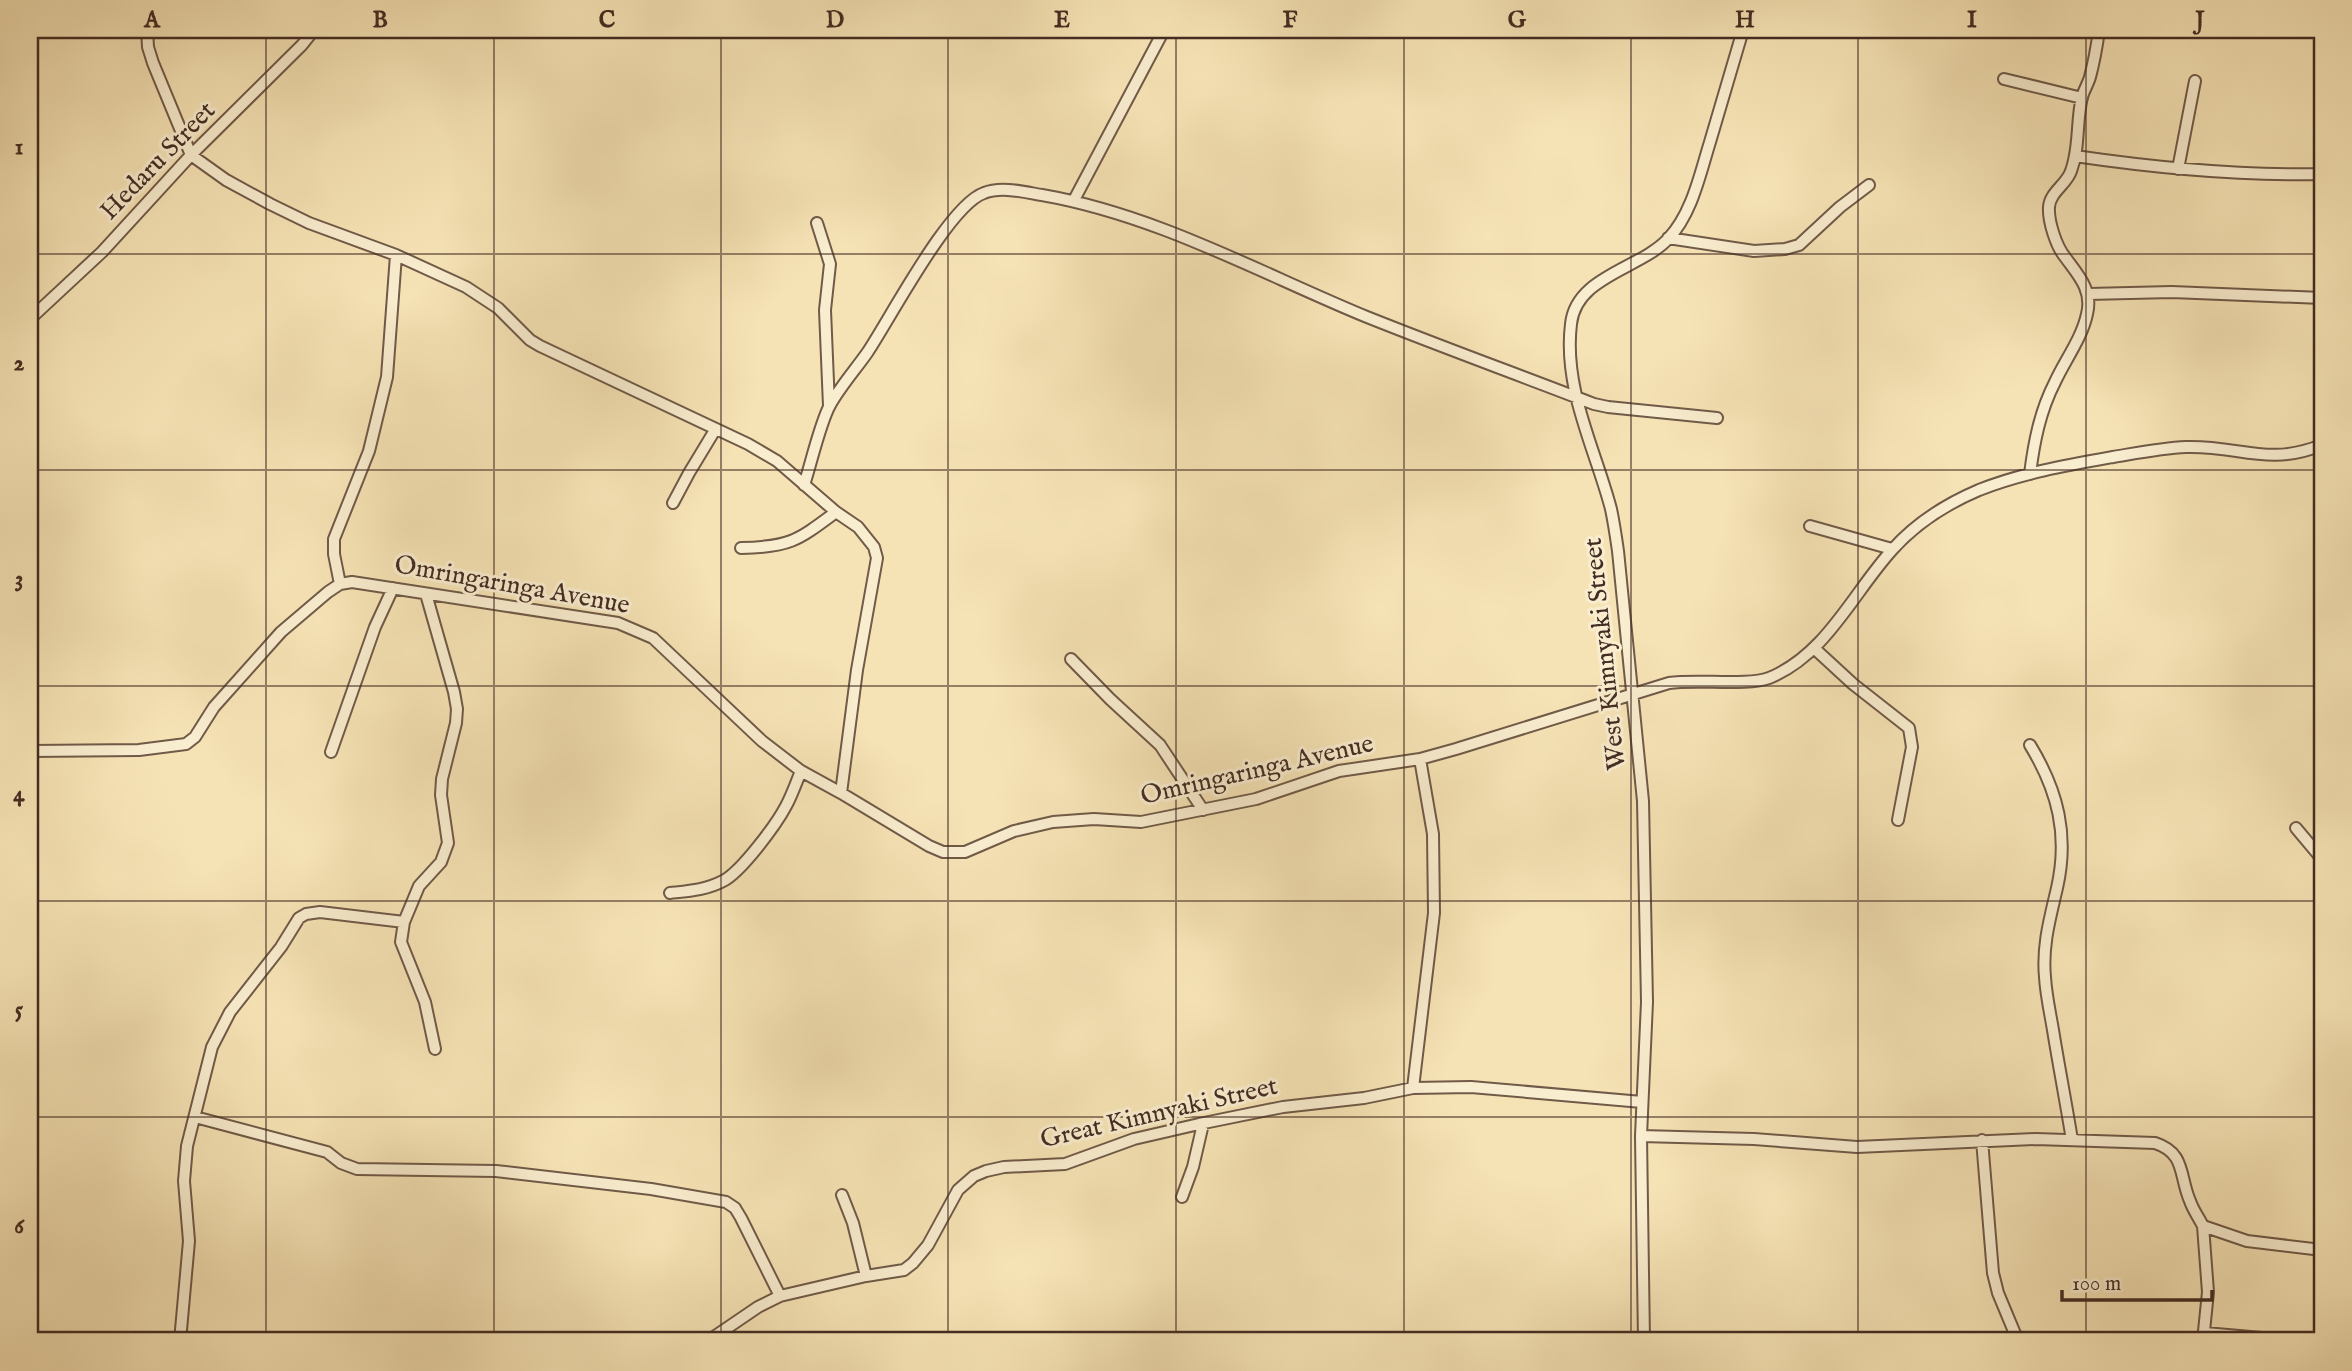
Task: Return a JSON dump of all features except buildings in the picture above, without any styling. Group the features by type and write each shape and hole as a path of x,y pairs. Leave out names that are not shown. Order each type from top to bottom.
{"street":[{"path":"147,30 148,47 153,62 191,155 226,180 309,222 396,254 466,287 498,308 540,346 776,461 863,533 874,547 877,558 857,670 841,793"},
{"name":"Hedaru Street","path":"30,319 102,251 191,155 249,100 314,30"},
{"path":"1074,200 1164,30"},
{"name":"West Kimnyaki Street","path":"1644,1341 1641,1136 1647,1002 1643,801 1624,604 1611,511 1575,397 1569,350 1573,312 1581,299 1597,284 1656,249 1668,238 1681,219 1697,183 1742,30"},
{"path":"2030,474 2041,415 2088,312 2088,294 2081,278 2063,255 2049,209 2054,195 2071,174 2082,98 2090,77 2099,30"},
{"path":"2004,79 2082,98"},
{"path":"2178,169 2194,81"},
{"path":"2075,156 2178,169 2273,175 2322,174"},
{"path":"1668,238 1754,251 1785,250 1799,245 1840,207 1869,185"},
{"path":"804,485 829,406 868,351 910,282 947,229 978,195 997,190 1074,200 1191,239 1364,316 1575,397 1608,407 1717,418"},
{"path":"817,223 830,264 825,310 829,406"},
{"path":"30,751 139,750 186,744 195,737 214,707 281,632 340,584 334,539 369,451 387,377 396,254"},
{"path":"2088,294 2172,292 2322,298"},
{"path":"673,503 715,430"},
{"name":"Omringaringa Avenue","path":"340,584 370,583 426,594 552,611 618,623 637,630 653,638 735,717 801,771 929,846 943,852 955,853 965,852 1014,831 1053,822 1094,819 1141,822 1272,795 1339,771 1420,759 1456,749 1669,683 1689,680 1766,679 1786,670 1815,649 1892,550 1929,516 1977,491 2030,474 2074,464 2167,449 2206,447 2248,454 2284,456 2322,445"},
{"path":"741,548 785,545 811,531 836,512"},
{"path":"1810,526 1892,550"},
{"path":"331,752 375,627 393,588"},
{"path":"426,594 457,709 441,795 449,843 441,862 419,886 404,922 401,942 425,1002 435,1049"},
{"path":"1815,649 1853,684 1909,728 1912,747 1898,820"},
{"path":"1071,659 1157,741 1203,810"},
{"path":"2030,745 2049,779 2059,811 2061,848 2057,886 2044,950 2045,979 2072,1140"},
{"path":"1413,1088 1434,913 1433,834 1420,759"},
{"path":"670,893 711,887 738,870 778,820 801,771"},
{"path":"2296,828 2322,859"},
{"path":"180,1341 189,1241 185,1163 187,1146 212,1047 230,1012 281,947 299,918 306,914 320,912 404,922"},
{"name":"Great Kimnyaki Street","path":"708,1341 758,1307 780,1296 904,1270 914,1264 939,1229 958,1190 974,1176 1004,1167 1065,1164 1134,1139 1283,1107 1364,1098 1413,1088 1471,1087 1642,1102"},
{"path":"195,1117 327,1152 341,1163 357,1169 496,1171 651,1189 726,1202 741,1218 780,1296"},
{"path":"1182,1197 1193,1167 1203,1124"},
{"path":"1641,1136 1754,1139 1857,1147 1982,1140 2155,1143 2168,1147 2180,1164 2189,1201 2203,1226 2208,1292 2204,1337 2297,1341"},
{"path":"1982,1140 1993,1273 1998,1293 2018,1341"},
{"path":"842,1195 853,1223 866,1276"},
{"path":"2203,1226 2247,1241 2322,1250"}]}
